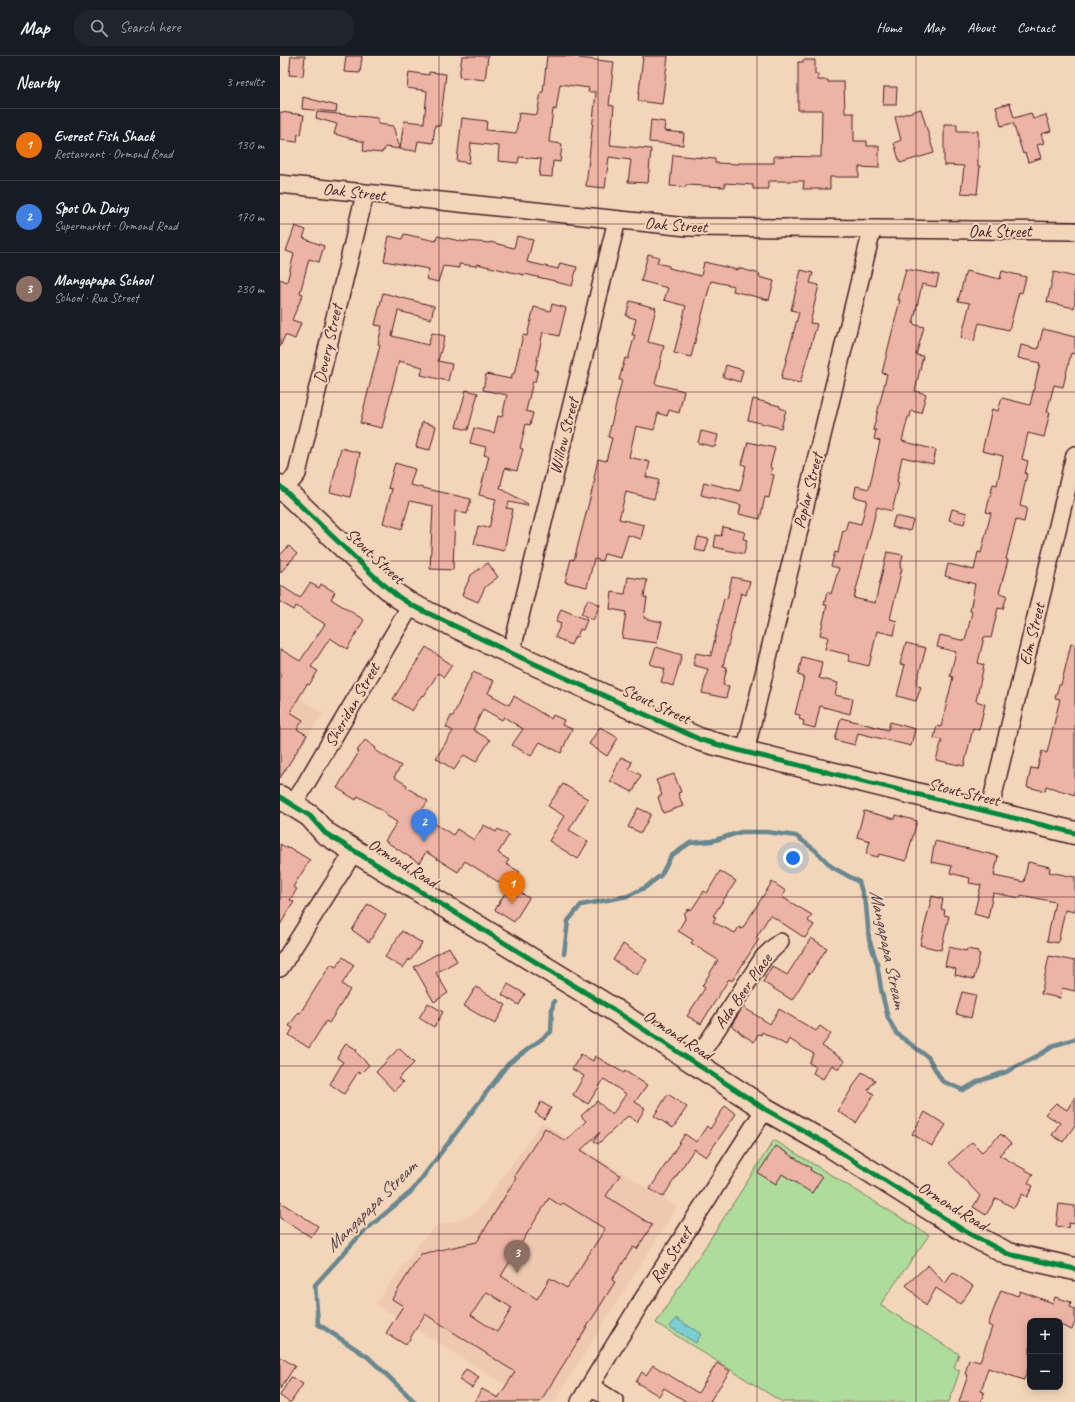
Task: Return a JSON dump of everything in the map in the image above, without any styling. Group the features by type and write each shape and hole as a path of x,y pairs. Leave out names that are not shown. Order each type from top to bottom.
{"main road":[{"name":"Stout Street","path":"282,488 375,577 396,595 411,605 511,653 701,740 1075,833"},
{"name":"Ormond Road","path":"286,801 310,816 325,833 614,1010 765,1109 827,1144 968,1233 990,1246 1008,1254 1075,1269"}],"street":[{"name":"Oak Street","path":"280,184 687,228 1075,231"},
{"name":"Devery Street","path":"282,488 297,474 365,194"},
{"name":"Willow Street","path":"511,653 617,220"},
{"name":"Poplar Street","path":"745,752 872,230"},
{"name":"Elm Street","path":"989,812 1075,455"},
{"name":"Sheridan Street","path":"286,801 301,792 411,605"},
{"path":"280,968 355,850"},
{"name":"Ada Beer Place","path":"695,1062 764,957 780,942"},
{"name":"Rua Street","path":"580,1402 638,1307 765,1109"},
{"path":"590,1386 615,1402"}],"shaded area":[{"path":"280,686 323,713 283,776 280,774"},
{"path":"542,1122 677,1207 554,1402 533,1402 375,1304 420,1242 436,1226 471,1215 485,1202"}],"green space":[{"path":"774,1140 929,1235 880,1305 959,1354 954,1368 960,1370 949,1402 782,1402 656,1323"}],"water":[{"path":"676,1318 701,1334 696,1343 670,1327"}],"building":[{"path":"291,56 305,56 303,76 289,75"},
{"path":"346,56 362,56 360,73 344,72"},
{"path":"462,56 488,56 485,80 459,77"},
{"path":"547,56 580,56 579,58 614,62 609,105 614,106 610,145 651,149 648,183 628,182 631,160 609,157 605,188 586,186 596,92 588,92 589,88 560,84 556,110 553,109 549,142 562,144 560,162 553,161 552,177 539,176 541,159 519,157 518,163 498,161 499,146 471,143 469,163 457,161 462,118 487,121 486,130 516,133 519,113 537,115 541,92 543,92"},
{"path":"643,56 668,56 662,104 638,101"},
{"path":"803,60 815,60 815,74 818,74 818,80 828,80 828,82 844,82 845,113 854,113 854,141 867,141 867,146 879,146 879,168 859,167 859,177 830,177 830,189 803,189 804,181 768,181 768,189 753,189 753,185 725,183 725,187 686,185 686,187 670,186 673,155 715,159 715,163 739,164 774,163 774,156 821,157 822,110 798,110 798,62 803,62"},
{"path":"409,72 429,75 429,72 446,74 440,126 435,125 433,143 418,141 416,151 400,149 404,121 424,123 427,91 407,88"},
{"path":"884,87 897,87 896,105 883,105"},
{"path":"303,97 337,106 336,112 302,109"},
{"path":"1010,103 1014,118 1031,113 1033,119 1046,115 1051,131 1041,134 1044,143 1037,145 1041,158 1028,162 1025,153 1023,154 1013,123 1001,126 996,107"},
{"path":"921,109 934,153 900,163 894,143 901,140 895,117"},
{"path":"280,112 304,115 301,135 298,134 297,142 280,140"},
{"path":"317,112 378,118 378,124 393,126 400,149 385,147 382,153 363,151 364,142 334,134 337,124 316,118"},
{"path":"651,120 665,122 664,131 684,133 683,145 649,142"},
{"path":"944,124 957,124 957,131 978,131 978,166 980,166 977,194 961,193 964,166 944,165"},
{"path":"295,226 306,230 303,238 324,246 319,262 309,259 300,293 303,294 292,320 301,323 295,339 285,335 280,347 280,279 287,282 294,254 286,251"},
{"path":"404,234 436,241 437,236 465,242 490,242 514,248 517,236 533,240 527,262 558,269 560,263 577,267 572,286 477,264 476,266 459,264 459,268 443,266 438,282 426,279 429,269 384,261 389,236 402,239"},
{"path":"648,254 659,257 657,263 669,266 669,268 701,276 704,262 738,270 738,268 760,274 759,277 774,281 769,300 733,291 734,286 711,281 691,357 674,353 686,306 664,300 668,288 641,281"},
{"path":"906,269 939,275 936,287 922,284 913,324 924,327 916,355 923,356 915,391 926,394 921,413 911,411 902,441 936,450 933,464 902,457 897,482 899,483 892,511 877,507 854,598 875,603 887,552 903,555 900,568 902,568 890,619 897,621 894,635 877,631 869,666 848,661 850,655 825,649 828,637 820,635 827,605 824,605 827,592 831,594 839,568 831,566 835,552 838,553 843,530 845,531 848,521 861,524 867,500 854,497 856,486 869,489 880,441 874,439 876,430 873,430 887,374 882,373"},
{"path":"801,270 813,273 810,283 819,285 810,323 817,324 800,383 781,379 799,312 791,310"},
{"path":"966,271 1000,279 1002,271 1026,277 1022,293 1019,292 1009,330 979,323 974,341 961,338 970,303 958,301"},
{"path":"1054,272 1075,277 1074,308 1047,302"},
{"path":"383,293 434,306 431,319 398,311 392,336 428,345 432,333 445,336 438,361 452,364 448,381 421,375 423,367 399,361 382,428 360,423 380,345 378,344 382,326 375,325"},
{"path":"630,301 656,308 648,342 664,346 655,384 684,391 679,413 669,410 667,416 658,413 654,430 636,426 629,457 650,462 646,477 659,480 654,499 626,492 619,519 644,525 641,539 628,535 621,558 604,554 602,561 594,559 587,587 565,582 571,559 574,560 595,479 598,459 606,461 612,438 608,437 622,380 619,380 625,358 628,359 635,335 632,335 636,319 626,316"},
{"path":"552,304 566,308 559,336 543,332 535,370 538,370 535,382 533,381 526,411 533,413 530,425 526,424 520,448 523,449 517,471 505,468 500,488 528,504 527,506 509,502 506,508 513,509 504,551 474,544 478,526 489,528 496,499 479,495 489,456 484,455 486,447 470,443 474,428 494,433 498,416 502,417 507,395 483,390 486,374 511,379 512,374 514,374 523,335 527,336 534,307 550,311"},
{"path":"1043,329 1075,337 1075,354 1071,353 1063,387 1054,385 1047,412 1050,412 1044,437 1028,433 1022,459 1028,461 1025,474 1027,474 1020,506 1027,508 1024,522 1016,520 1006,559 1008,560 999,593 1007,595 1003,609 998,608 991,638 984,637 978,663 984,665 976,701 985,704 979,730 973,728 964,766 936,760 942,740 934,738 937,726 941,727 953,677 950,676 956,652 937,647 940,635 965,641 972,612 970,611 975,584 945,576 948,564 974,570 978,552 981,553 991,513 986,512 993,484 997,485 1003,456 982,451 992,409 998,411 1002,398 1030,405 1040,363 1018,358 1021,345 1038,349"},
{"path":"726,365 743,370 740,382 723,377"},
{"path":"466,390 478,393 468,430 456,427"},
{"path":"753,399 780,406 780,408 786,410 781,428 748,420"},
{"path":"422,422 436,426 430,450 416,447"},
{"path":"701,431 718,435 715,447 698,443"},
{"path":"748,442 775,448 770,467 772,468 770,474 774,475 769,498 765,497 760,519 739,514 741,505 701,495 704,482 740,491 746,466 742,464"},
{"path":"341,448 360,453 350,497 330,492"},
{"path":"395,463 415,469 410,485 471,499 467,514 455,511 453,570 430,569 433,506 410,501 402,529 383,523 392,489 388,488"},
{"path":"952,509 967,513 964,524 949,520"},
{"path":"895,516 913,520 910,531 892,527"},
{"path":"723,527 745,532 743,539 747,540 744,554 714,547 716,535 721,536"},
{"path":"698,537 709,539 705,552 695,550"},
{"path":"289,546 297,554 280,573 280,555"},
{"path":"488,563 498,577 485,587 478,602 462,595 471,575"},
{"path":"628,577 647,580 644,597 647,598 644,618 662,622 657,643 622,638 626,612 610,609 612,592 625,594"},
{"path":"732,577 750,581 746,595 741,593 723,666 727,667 723,685 729,686 726,698 702,693 708,669 693,665 696,653 711,656 724,598 727,599"},
{"path":"310,583 319,588 321,584 335,592 331,599 364,620 347,649 330,638 311,667 318,671 309,685 307,684 290,712 303,720 297,729 307,735 280,778 280,649 300,661 325,624 296,606 294,610 280,602 280,585 300,598"},
{"path":"588,599 600,605 593,620 581,614"},
{"path":"561,609 587,620 583,630 580,629 577,637 575,636 571,645 555,637 561,624 556,622"},
{"path":"906,643 926,648 916,685 921,687 916,701 897,696 905,665 900,664"},
{"path":"1071,644 1075,645 1075,795 1046,786 1045,791 1027,787 1031,768 1037,769 1042,751 1047,753 1060,699 1055,698 1059,685 1061,685"},
{"path":"426,647 452,665 444,677 438,673 424,696 422,695 412,711 393,699"},
{"path":"656,647 682,655 673,686 661,682 665,669 650,664"},
{"path":"802,657 822,662 819,678 838,683 835,695 853,699 850,714 820,706 815,728 803,725 804,721 799,719 800,715 795,714 804,677 798,675"},
{"path":"473,672 494,681 488,693 509,705 514,696 551,719 553,715 564,720 562,725 572,729 561,753 540,742 531,756 512,745 523,729 504,717 502,720 483,709 473,730 490,740 476,762 464,755 454,770 436,758 453,731 446,727 451,716 453,716"},
{"path":"841,718 888,730 890,722 915,729 911,746 858,733 855,745 835,740"},
{"path":"600,727 618,738 607,756 589,744"},
{"path":"365,740 376,748 375,750 401,766 394,777 407,785 406,787 428,801 419,814 453,835 457,829 474,840 484,825 496,832 498,829 509,835 498,853 509,860 506,864 520,872 510,886 529,898 514,922 495,910 508,888 465,861 458,872 426,852 419,863 385,841 397,822 385,815 386,813 358,796 356,800 337,788 359,752 357,751"},
{"path":"621,757 632,762 629,769 641,775 633,792 610,781"},
{"path":"674,774 681,792 678,793 683,806 663,813 658,797 662,795 656,780"},
{"path":"563,784 588,799 569,830 588,841 578,859 549,841 564,816 548,806"},
{"path":"638,808 651,814 641,833 628,827"},
{"path":"864,811 895,819 896,815 917,821 906,861 879,854 878,857 866,854 870,841 857,837"},
{"path":"935,841 998,856 994,876 1024,882 1028,862 1050,867 1049,872 1075,877 1075,912 1065,910 1058,943 1047,941 1055,902 1021,895 1020,898 993,893 988,918 974,914 981,885 969,883 970,878 950,873 952,866 931,862"},
{"path":"280,844 310,860 293,887 297,889 290,900 294,902 280,925"},
{"path":"720,871 736,881 713,916 716,917 713,922 735,933 739,927 742,929 772,882 786,891 782,897 812,915 808,921 814,925 805,938 770,915 756,938 759,939 732,981 729,979 701,1024 687,1016 705,988 702,986 718,960 691,943 693,940 678,931 685,919 684,914 687,910 692,909 704,891 707,893"},
{"path":"932,896 943,899 941,909 945,910 944,915 949,916 941,950 920,945"},
{"path":"368,904 386,915 369,942 352,930"},
{"path":"402,931 422,943 410,961 409,959 403,968 385,957"},
{"path":"811,938 827,948 792,1000 763,982 772,966 787,975"},
{"path":"623,944 647,960 637,975 613,960"},
{"path":"449,947 457,961 436,973 448,993 434,1002 414,967"},
{"path":"949,947 966,951 967,949 978,951 977,953 980,954 974,979 955,975 956,969 945,966"},
{"path":"1049,956 1075,961 1075,991 1062,988 1060,998 1041,994"},
{"path":"343,957 354,965 342,984 350,990 329,1023 326,1021 309,1048 289,1035 293,1028 289,1026 299,1012 300,1013 331,964 336,967"},
{"path":"508,984 525,994 519,1005 502,995"},
{"path":"476,987 506,1005 495,1024 464,1006"},
{"path":"962,992 976,995 971,1018 956,1014"},
{"path":"428,1003 443,1012 434,1027 419,1018"},
{"path":"743,1007 770,1024 779,1009 816,1031 820,1026 831,1034 822,1046 845,1061 839,1069 832,1065 823,1079 813,1073 816,1067 809,1063 814,1054 789,1039 786,1045 762,1032 761,1035 758,1034 754,1042 731,1026"},
{"path":"346,1043 357,1050 356,1052 369,1065 360,1074 358,1072 344,1094 330,1084 343,1062 337,1058"},
{"path":"399,1048 414,1063 398,1079 403,1082 394,1091 376,1072"},
{"path":"581,1054 593,1061 595,1056 624,1073 625,1071 647,1085 635,1102 645,1108 637,1122 628,1116 598,1144 594,1141 600,1132 581,1150 620,1175 606,1196 652,1225 637,1249 633,1247 612,1280 615,1282 540,1402 474,1402 482,1389 498,1398 515,1372 425,1314 406,1345 386,1333 403,1306 392,1299 421,1254 477,1242 516,1178 514,1176 545,1128 565,1141 586,1121 581,1116 597,1101 612,1115 626,1094 604,1079 588,1104 573,1095 584,1076 572,1069","holes":["549,1198 561,1206 563,1203 605,1229 567,1288 550,1278 537,1299 501,1276","487,1292 512,1308 497,1332 471,1315"]},
{"path":"862,1072 875,1080 868,1090 874,1094 856,1123 838,1111"},
{"path":"668,1094 687,1107 673,1128 654,1116"},
{"path":"1075,1097 1075,1125 1063,1142 1052,1135 1060,1123 1045,1114 1056,1103 1067,1110"},
{"path":"541,1102 551,1108 544,1119 535,1113"},
{"path":"725,1106 736,1114 706,1157 694,1149 663,1197 650,1189 685,1134 696,1142 707,1126 710,1129"},
{"path":"925,1112 946,1125 932,1146 912,1134"},
{"path":"1001,1134 1011,1144 999,1155 1033,1174 1028,1183 1033,1186 1027,1197 1022,1194 1014,1208 996,1198 986,1215 973,1207 980,1196 949,1163 972,1142 982,1152"},
{"path":"776,1146 811,1168 810,1170 822,1177 812,1193 782,1174 776,1184 758,1173"},
{"path":"280,1202 318,1226 311,1237 280,1218"},
{"path":"1059,1204 1075,1206 1075,1224 1069,1223 1068,1228 1056,1226"},
{"path":"928,1265 945,1284 953,1272 973,1286 960,1304 936,1288 926,1306 906,1285"},
{"path":"1001,1290 1018,1296 1020,1291 1053,1303 1055,1297 1071,1302 1070,1307 1075,1309 1075,1322 1072,1330 1063,1326 1063,1318 1027,1318 1027,1371 1024,1380 988,1368 981,1391 984,1392 981,1402 959,1402 968,1375 965,1374 969,1359 980,1362 992,1327 988,1325"},
{"path":"280,1357 295,1366 280,1389"},
{"path":"717,1363 730,1371 710,1401 712,1402 687,1402 664,1388 659,1396 636,1382 642,1372 646,1375 653,1365 698,1393"},
{"path":"466,1369 479,1377 472,1388 459,1380"},
{"path":"291,1377 303,1384 291,1402 289,1402 280,1395"}],"waterway":[{"name":"Mangapapa Stream","path":"564,954 568,921 581,905 628,896 646,887 661,875 671,856 690,843 712,841 741,832 767,832 796,836 815,850 832,867 859,882 866,905 869,939 877,963 888,1018 897,1034 928,1057 942,1081 963,1090 979,1081 1006,1072 1055,1045 1075,1039"},
{"name":"Mangapapa Stream","path":"415,1402 368,1357 318,1324 315,1285 362,1233 412,1191 508,1064 551,1032 552,1009 554,1001"}],"cycle path":[{"path":"280,486 375,577 396,595 411,605 511,653 701,740 1075,833"},
{"path":"280,797 310,816 325,833 614,1010 765,1109 827,1144 968,1233 1008,1254 1075,1269"}],"place":[{"name":"Spot On Dairy","path":"424,842"},
{"name":"Everest Fish Shack","path":"512,904"},
{"name":"Mangapapa School","path":"517,1273"}]}
